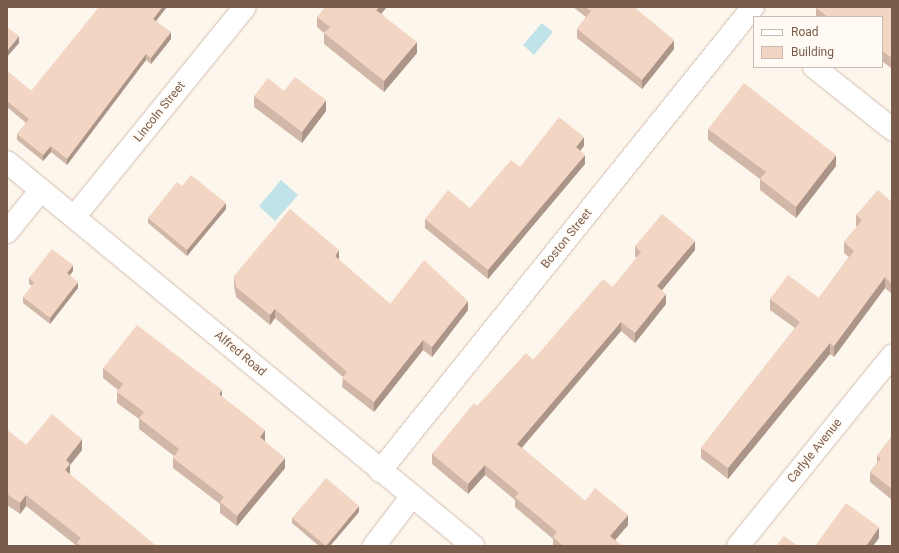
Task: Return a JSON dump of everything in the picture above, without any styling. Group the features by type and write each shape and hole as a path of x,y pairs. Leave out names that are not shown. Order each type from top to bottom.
{"street":[{"name":"Lincoln Street","path":"75,216 245,7"},
{"name":"Boston Street","path":"380,471 748,12"},
{"path":"815,68 892,129"},
{"name":"Alfred Road","path":"7,162 75,216 380,471 473,546"},
{"path":"7,232 41,190"},
{"name":"Carlyle Avenue","path":"738,546 892,356"},
{"path":"374,546 412,496"}],"water":[{"path":"542,23 553,32 534,55 523,45"},
{"path":"281,180 298,195 275,221 259,206"}],"building":[{"path":"99,7 162,7 153,19 171,32 151,58 146,54 67,159 51,146 43,155 17,134 29,119 7,101 7,71 31,91"},
{"path":"325,7 379,7 376,10 417,42 384,81 324,33 330,27 317,17"},
{"path":"585,7 634,7 674,40 642,80 577,29 591,11"},
{"path":"892,7 892,58 883,52 883,16 827,16 816,8"},
{"path":"7,27 19,36 7,51"},
{"path":"295,77 326,100 302,132 254,96 268,78 284,91"},
{"path":"744,83 836,155 796,207 760,179 766,172 708,129"},
{"path":"559,117 584,137 576,147 585,155 488,270 425,219 448,190 470,208 511,160 520,167"},
{"path":"191,175 226,203 187,250 148,218 177,182 182,186"},
{"path":"878,190 892,202 892,284 885,277 834,346 830,343 728,468 701,448 800,322 770,299 788,275 819,298 854,251 844,242 862,220 856,215"},
{"path":"290,209 339,250 335,256 390,304 424,260 468,301 432,347 423,340 374,402 342,378 347,372 275,309 270,315 236,287 234,276"},
{"path":"662,214 695,241 657,286 666,294 635,333 621,322 517,444 585,501 595,488 628,515 610,536 622,546 563,546 553,537 557,532 515,497 519,493 485,465 468,484 432,454 474,403 477,406 526,353 533,360 603,279 613,287 641,252 635,246"},
{"path":"52,249 73,265 67,273 78,282 50,318 23,297 34,283 29,278"},
{"path":"137,325 222,390 219,394 265,430 260,437 285,458 237,516 220,502 224,497 173,458 179,449 139,418 144,412 117,392 123,384 103,368"},
{"path":"52,414 82,439 66,460 70,464 65,470 156,546 81,546 77,543 81,538 26,495 20,503 7,494 7,430 26,445"},
{"path":"892,436 892,489 870,472 881,458 877,456"},
{"path":"326,478 359,506 326,546 292,518"},
{"path":"846,503 879,527 866,546 815,546"},
{"path":"784,536 798,546 776,546"}]}
